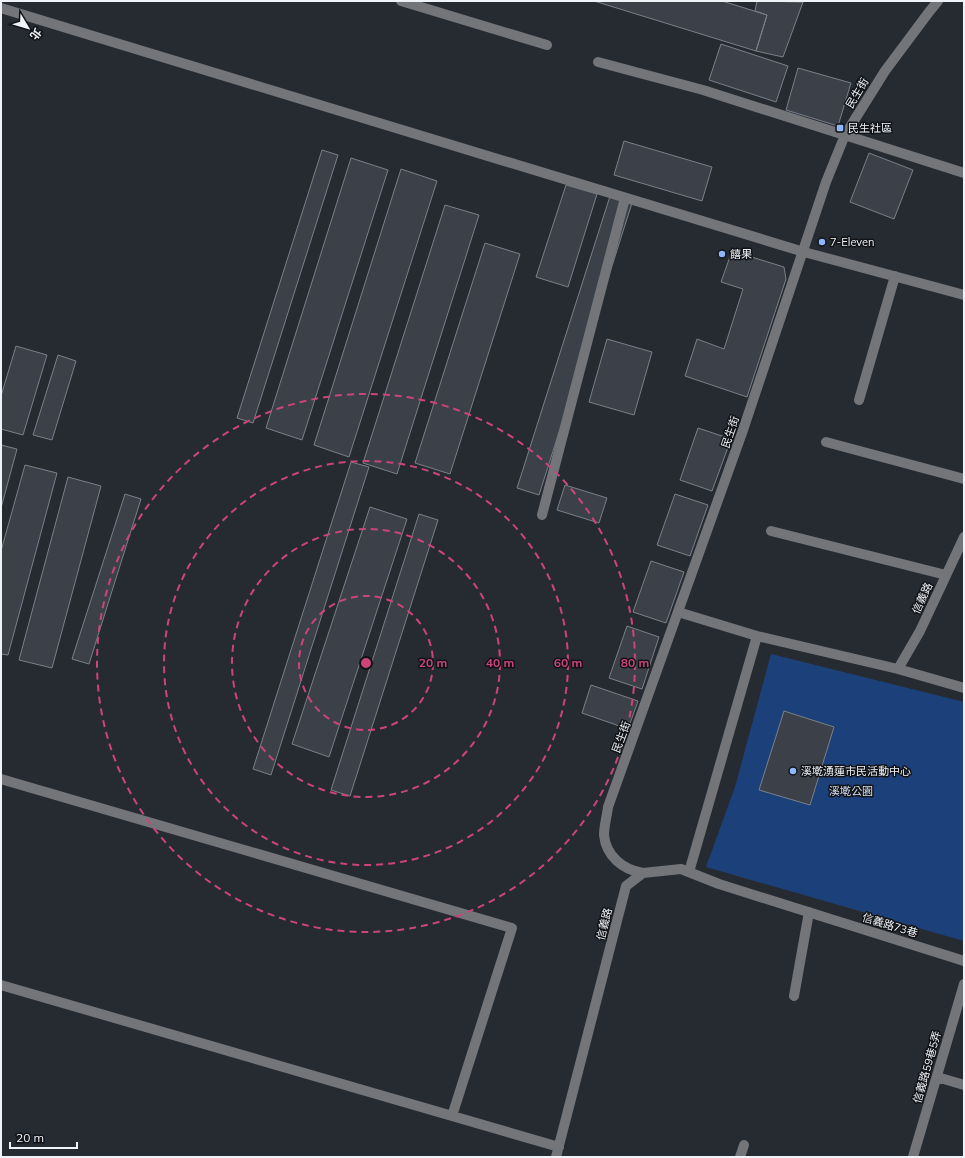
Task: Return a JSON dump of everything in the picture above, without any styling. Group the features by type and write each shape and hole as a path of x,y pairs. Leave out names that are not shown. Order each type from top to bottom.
{"street":[{"path":"401,1 547,45"},
{"name":"民生街","path":"643,873 632,872 619,864 608,851 604,834 608,807 742,433 804,252 826,182 845,135 884,71 938,1"},
{"path":"1,8 804,252 964,295"},
{"path":"598,62 703,90 964,173"},
{"path":"542,514 625,198"},
{"path":"859,400 895,276"},
{"path":"826,442 964,479"},
{"path":"772,531 946,575"},
{"name":"信義路","path":"898,668 920,631 964,537"},
{"path":"678,612 757,636 898,668 964,688"},
{"path":"689,872 757,636"},
{"path":"1,779 512,928 452,1116"},
{"path":"643,873 681,869 719,884 809,912 794,996"},
{"name":"信義路","path":"556,1157 626,886 643,873"},
{"name":"信義路73巷","path":"809,912 964,961"},
{"name":"信義路59巷5弄","path":"913,1157 964,984"},
{"path":"1,985 559,1147"},
{"path":"937,1077 964,1085"},
{"path":"740,1157 744,1145"}],"green space":[{"name":"溪墘公園","path":"771,654 964,702 964,941 706,867 735,787"}],"building":[{"path":"594,1 722,1 767,15 756,51"},
{"path":"757,1 803,2 783,57 756,51 767,15 755,11"},
{"path":"721,44 788,66 776,102 709,80"},
{"path":"798,68 851,83 838,126 786,110"},
{"path":"624,141 712,167 702,201 614,175"},
{"path":"322,150 338,155 253,423 237,418"},
{"path":"869,153 913,170 894,219 850,202"},
{"path":"351,158 388,170 302,440 266,428"},
{"path":"401,169 437,181 349,457 314,445"},
{"path":"566,185 597,194 568,287 536,277"},
{"path":"611,193 633,200 539,495 517,488"},
{"path":"445,205 479,215 397,474 363,463"},
{"path":"485,243 520,254 450,474 415,463"},
{"path":"732,251 784,267 786,279 747,397 685,376 697,339 724,349 743,289 721,282"},
{"path":"607,339 652,352 634,415 589,402"},
{"path":"16,346 47,355 23,435 1,429 1,396"},
{"path":"58,355 76,361 52,440 33,435"},
{"path":"698,428 731,439 712,491 680,480"},
{"path":"1,445 17,449 1,508"},
{"path":"351,462 369,467 271,775 253,769"},
{"path":"25,465 57,473 8,655 1,654 1,551"},
{"path":"68,477 101,486 52,668 19,660"},
{"path":"565,485 607,498 599,523 557,510"},
{"path":"125,494 141,499 89,664 72,659"},
{"path":"675,494 708,505 690,556 657,545"},
{"path":"370,507 407,519 329,757 292,744"},
{"path":"419,514 438,520 350,796 331,790"},
{"path":"651,561 684,572 666,623 633,612"},
{"path":"627,626 659,637 642,689 609,678"},
{"path":"591,685 638,701 628,729 582,713"},
{"name":"溪墘湧蓮市民活動中心","path":"784,711 834,727 810,805 759,790"}],"place":[{"name":"民生社區","path":"840,128"},
{"name":"7-Eleven","path":"822,242"},
{"name":"饎果","path":"722,254"},
{"name":"溪墘湧蓮市民活動中心","path":"793,771"}]}
